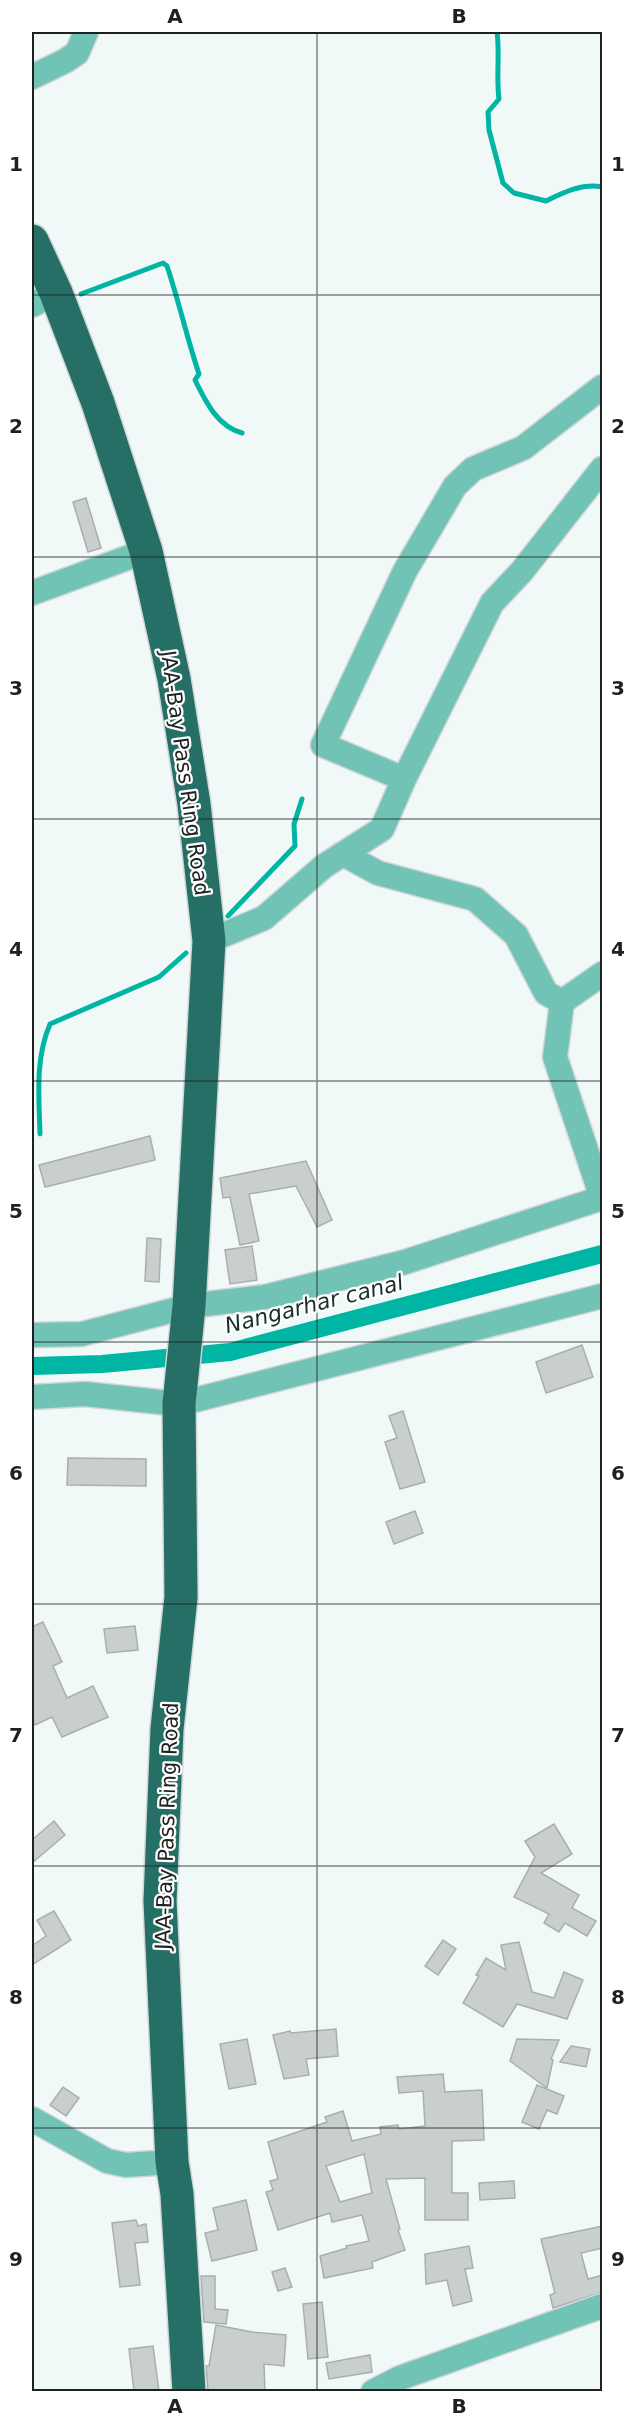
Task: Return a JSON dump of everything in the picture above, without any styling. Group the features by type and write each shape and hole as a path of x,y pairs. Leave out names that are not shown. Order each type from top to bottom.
{"highway":[{"name":"JAA-Bay Pass Ring Road","path":"32,241 44,299 98,403 146,551 174,679 194,804 208,941 187,1316 179,1404 181,1597 167,1729 160,1901 172,2162 177,2194 189,2391"}],"street":[{"path":"32,77 65,61 77,52 86,32"},
{"path":"404,779 323,745 405,570 455,486 473,469 523,448 603,387"},
{"path":"208,941 264,918 324,866 382,829 404,779 492,603 522,571 603,469"},
{"path":"32,593 146,551"},
{"path":"343,854 378,873 475,899 516,935 546,993 562,1002"},
{"path":"32,1335 82,1334 187,1316 405,1262 602,1198 555,1057 562,1002 603,974"},
{"path":"32,1397 85,1394 179,1404 603,1296"},
{"path":"32,2119 108,2161 126,2165 172,2162"},
{"path":"373,2391 400,2378 603,2306"}],"building":[{"path":"86,498 101,548 88,552 73,502"},
{"path":"150,1136 155,1160 45,1187 39,1165"},
{"path":"306,1161 332,1220 317,1227 296,1186 249,1194 259,1241 240,1245 230,1197 223,1198 220,1178"},
{"path":"147,1238 161,1239 159,1282 145,1281"},
{"path":"252,1246 257,1280 230,1284 225,1250"},
{"path":"582,1345 593,1377 546,1393 536,1362"},
{"path":"403,1411 425,1482 400,1489 385,1442 397,1438 389,1416"},
{"path":"68,1458 146,1459 146,1486 67,1485"},
{"path":"415,1511 423,1533 394,1544 386,1522"},
{"path":"43,1622 62,1662 53,1666 67,1698 93,1686 108,1717 62,1737 52,1717 35,1725 32,1718 32,1627"},
{"path":"135,1626 138,1650 107,1653 104,1629"},
{"path":"54,1821 65,1835 32,1863 32,1840"},
{"path":"554,1824 572,1854 541,1873 579,1895 572,1908 596,1921 587,1936 565,1923 559,1932 544,1923 549,1914 514,1897 535,1857 525,1841"},
{"path":"54,1911 71,1940 32,1965 32,1946 46,1936 37,1920"},
{"path":"443,1940 456,1949 438,1975 425,1966"},
{"path":"519,1942 532,1992 554,1998 564,1972 583,1980 567,2019 517,2004 503,2027 463,2003 479,1976 476,1975 486,1958 506,1970 501,1945"},
{"path":"336,2029 338,2056 306,2059 309,2075 284,2079 273,2035 290,2031 291,2033"},
{"path":"247,2039 256,2084 229,2089 220,2044"},
{"path":"517,2039 559,2040 551,2059 553,2060 547,2088 510,2061"},
{"path":"571,2046 590,2049 586,2067 560,2062"},
{"path":"443,2074 445,2092 482,2090 484,2140 452,2141 452,2193 468,2193 468,2220 425,2220 425,2178 386,2179 405,2250 372,2262 373,2268 324,2278 320,2256 347,2248 346,2246 369,2241 362,2215 332,2222 330,2213 278,2230 266,2192 273,2190 270,2181 278,2179 268,2142 327,2122 325,2117 343,2111 352,2141 381,2134 380,2127 398,2125 399,2129 425,2126 423,2091 399,2093 397,2077","holes":["364,2154 372,2193 340,2202 326,2166"]},
{"path":"537,2085 564,2096 557,2114 547,2110 539,2129 522,2122"},
{"path":"63,2087 79,2098 66,2116 50,2105"},
{"path":"514,2181 515,2198 480,2200 479,2183"},
{"path":"246,2200 257,2250 212,2261 205,2233 218,2230 213,2208"},
{"path":"136,2220 138,2226 146,2224 148,2242 135,2243 140,2285 120,2287 112,2223"},
{"path":"603,2226 603,2248 581,2253 588,2279 603,2275 603,2292 553,2308 550,2295 555,2293 541,2239"},
{"path":"469,2246 473,2268 465,2269 472,2301 453,2306 447,2280 426,2284 425,2254"},
{"path":"285,2268 292,2287 278,2291 272,2272"},
{"path":"201,2276 215,2276 215,2309 228,2310 226,2324 204,2322"},
{"path":"322,2302 328,2357 308,2359 303,2304"},
{"path":"216,2325 252,2332 286,2335 284,2366 264,2364 265,2391 208,2391 206,2366 209,2366"},
{"path":"153,2346 159,2391 134,2391 129,2349"},
{"path":"370,2355 372,2372 329,2379 326,2363"}],"waterway":[{"path":"497,32 499,99 488,112 489,130 503,183 514,193 546,201 581,187 602,187"},
{"path":"81,294 163,263 167,266 199,374 195,380 208,405 219,419 233,430 242,433"},
{"path":"228,916 295,846 294,824 302,799"},
{"path":"40,1134 40,1064 50,1024 159,977 186,953"},
{"name":"Nangarhar canal","path":"32,1366 102,1364 230,1352 602,1254"}]}
